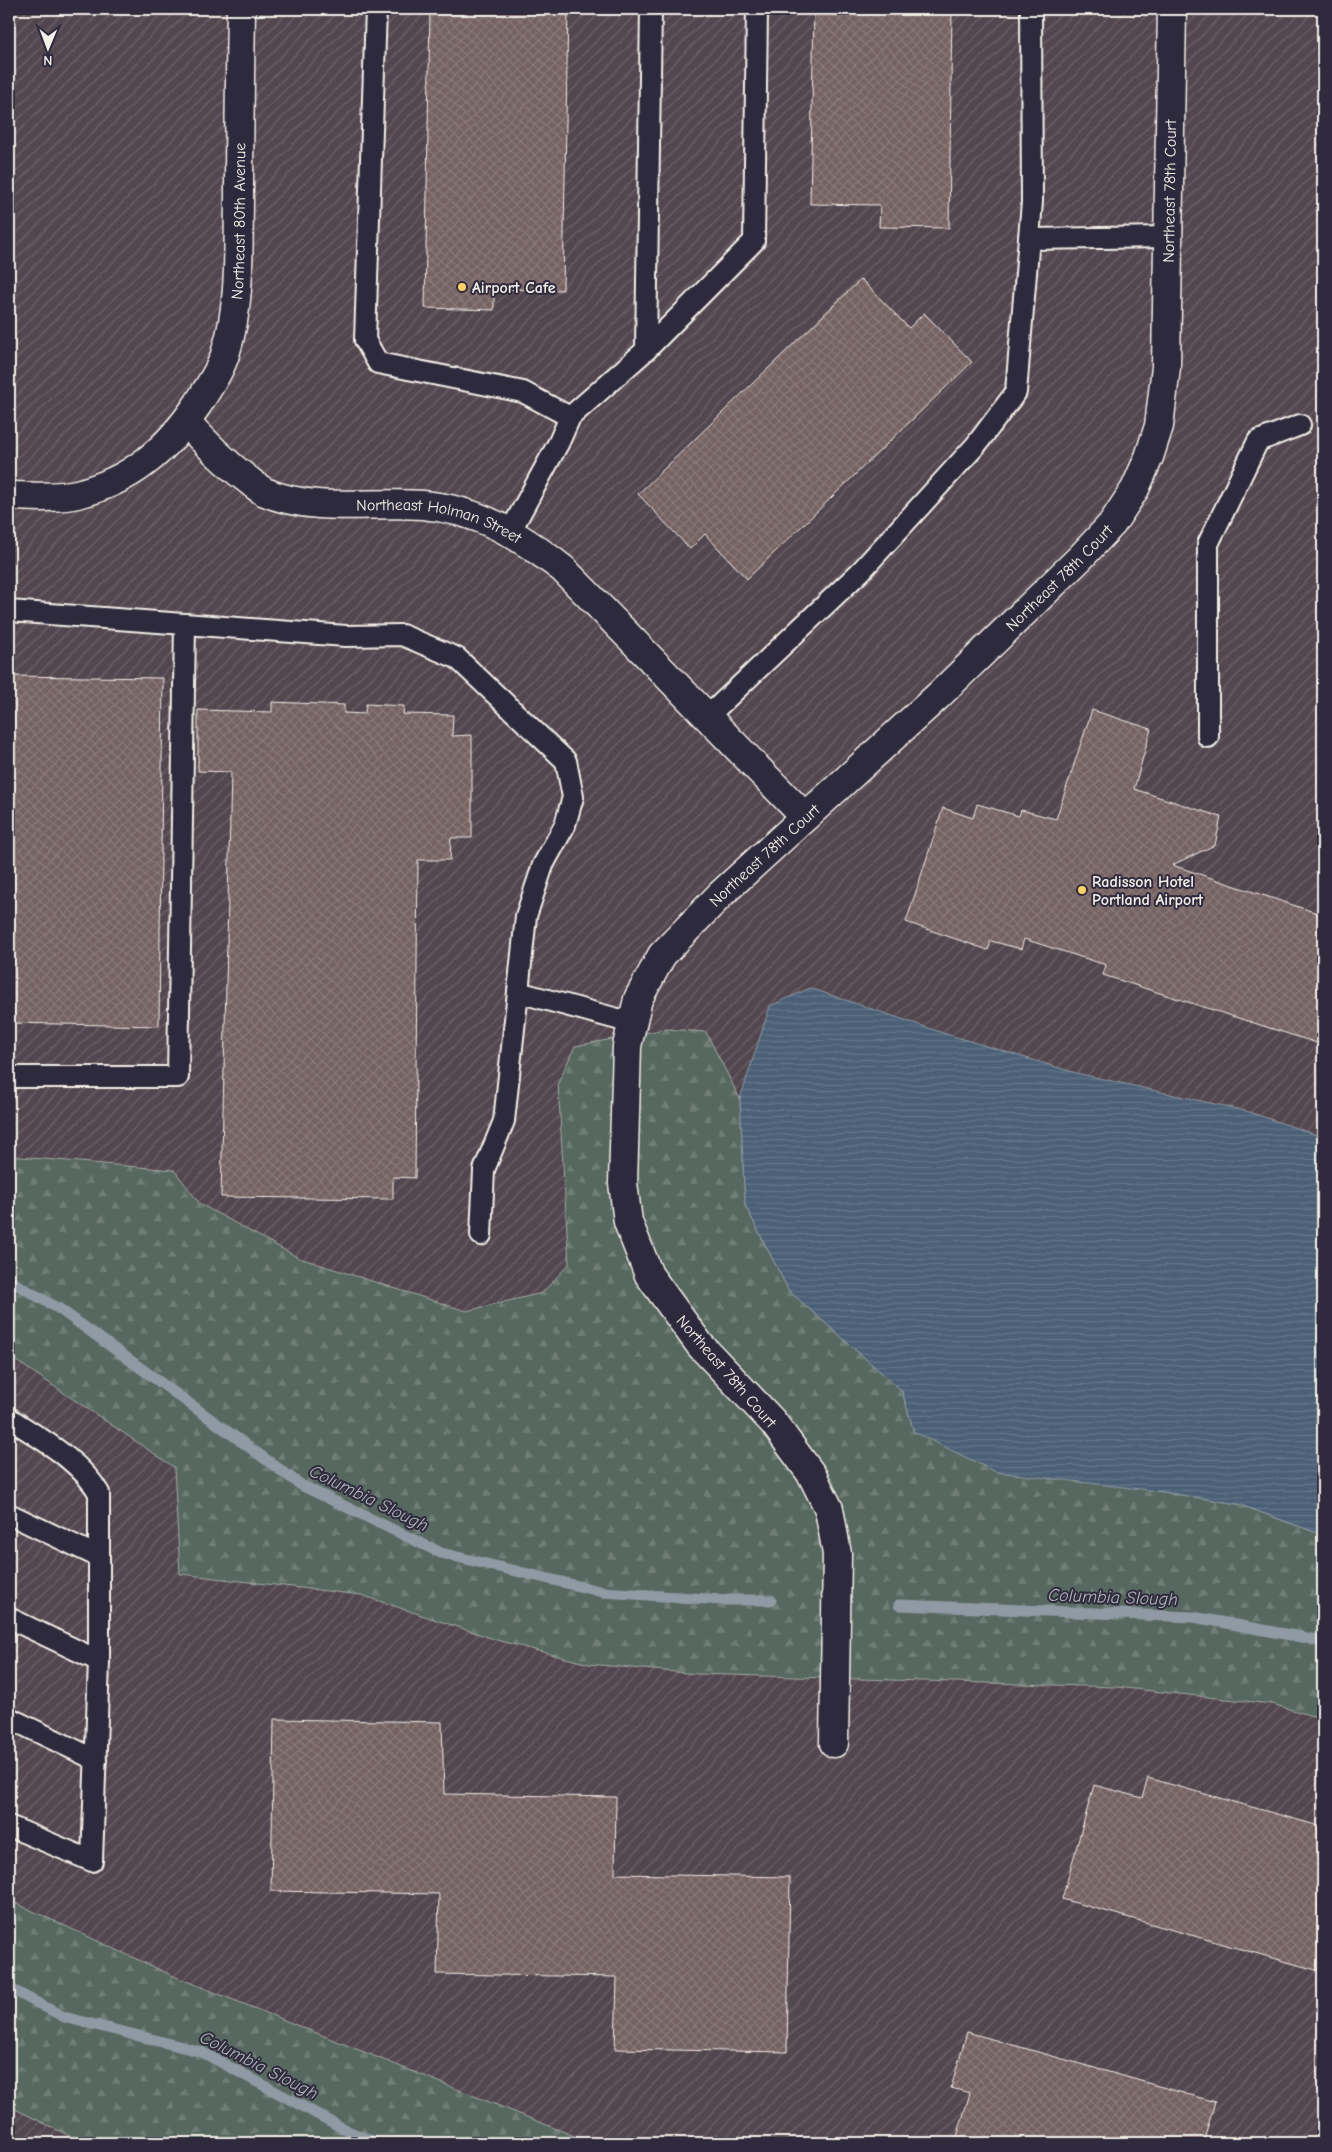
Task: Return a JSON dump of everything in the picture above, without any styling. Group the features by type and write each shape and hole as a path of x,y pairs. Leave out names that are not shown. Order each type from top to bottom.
{"street":[{"name":"Northeast 80th Avenue","path":"186,422 214,380 226,353 234,320 238,268 241,9"},
{"name":"Northeast 78th Court","path":"834,1743 837,1554 829,1508 812,1475 773,1422 700,1345 648,1276 628,1222 624,1183 627,1046 638,999 662,955 720,894 938,696 1080,558 1112,524 1135,488 1149,457 1159,426 1166,368 1172,9"},
{"path":"9,496 75,494 102,486 136,470 165,445 186,422"},
{"name":"Northeast Holman Street","path":"186,422 225,463 264,492 300,502 424,505 466,514 496,524 528,542 562,569 805,817"}],"lane":[{"path":"376,9 366,340 378,363 523,392 570,417"},
{"path":"646,350 651,9"},
{"path":"510,532 570,417 646,350 754,241 757,9"},
{"path":"707,717 861,570 976,445 1016,392 1032,202 1031,9"},
{"path":"1030,239 1168,237"},
{"path":"1208,738 1208,544 1258,441 1300,425"},
{"path":"9,611 346,636 402,635 457,658 566,761 573,797 565,825 543,865 526,916 504,1121 484,1170 481,1235"},
{"path":"9,1077 178,1077 185,624"},
{"path":"518,992 632,1022"},
{"path":"9,1418 76,1465 91,1478 99,1493 99,1661 92,1861 9,1826"},
{"path":"9,1514 99,1557"},
{"path":"9,1618 99,1661"},
{"path":"9,1718 96,1760"}],"shaded area":[{"path":"9,9 1323,9 1323,1137 1246,1111 1076,1073 943,1033 810,988 770,1006 740,1099 706,1032 558,1083 569,1264 542,1293 466,1311 299,1258 200,1204 174,1170 9,1156"},
{"path":"9,1356 175,1467 180,1575 361,1595 500,1641 697,1674 1116,1687 1272,1704 1323,1719 1323,2143 592,2143 171,1975 9,1900"},
{"path":"9,2106 84,2143 9,2143"}],"green space":[{"path":"666,1029 706,1032 740,1099 745,1205 789,1291 902,1391 914,1432 1157,1491 1238,1504 1323,1535 1323,1719 1272,1704 1116,1687 697,1674 589,1664 500,1641 361,1595 180,1574 174,1467 9,1356 9,1156 174,1170 200,1204 299,1258 466,1311 542,1293 569,1264 558,1083 575,1046"},
{"path":"9,1900 171,1975 592,2143 84,2143 9,2106"}],"water":[{"path":"810,988 943,1033 1076,1073 1246,1111 1323,1137 1323,1535 1238,1504 1157,1491 996,1472 914,1432 902,1391 789,1291 745,1205 740,1099 770,1006"}],"building":[{"path":"430,9 568,9 563,290 494,289 494,310 425,308"},
{"path":"814,9 952,9 949,228 879,227 880,205 810,204"},
{"path":"861,279 909,328 924,313 972,362 747,579 705,534 690,549 638,494"},
{"path":"9,676 163,678 159,1026 9,1023"},
{"path":"272,702 344,705 344,713 365,714 366,704 404,706 403,714 453,715 452,736 472,735 472,838 451,838 450,860 418,860 415,1178 393,1177 393,1199 221,1197 231,772 198,771 198,710 272,712"},
{"name":"Radisson Hotel Portland Airport","path":"1092,710 1151,729 1134,789 1221,817 1215,845 1172,865 1323,915 1323,1035 1320,1044 1103,975 1106,965 1024,939 1021,949 991,941 988,950 906,922 943,808 973,818 977,804 1019,816 1021,810 1056,819"},
{"path":"274,1719 442,1722 444,1794 616,1797 615,1874 790,1877 787,2052 615,2049 617,1977 437,1974 439,1894 271,1891"},
{"path":"1148,1778 1323,1827 1323,1972 1062,1899 1094,1785 1142,1798"},
{"path":"967,2032 1215,2102 1203,2143 955,2143 970,2093 951,2088"}],"waterway":[{"name":"Columbia Slough","path":"9,1280 61,1310 301,1485 441,1553 603,1592 722,1600 771,1600"},
{"name":"Columbia Slough","path":"899,1605 1193,1617 1323,1641"},
{"name":"Columbia Slough","path":"9,1988 64,2017 202,2052 350,2132 377,2143"}],"place":[{"name":"Airport Cafe","path":"462,287"},
{"name":"Radisson Hotel Portland Airport","path":"1082,890"}]}
